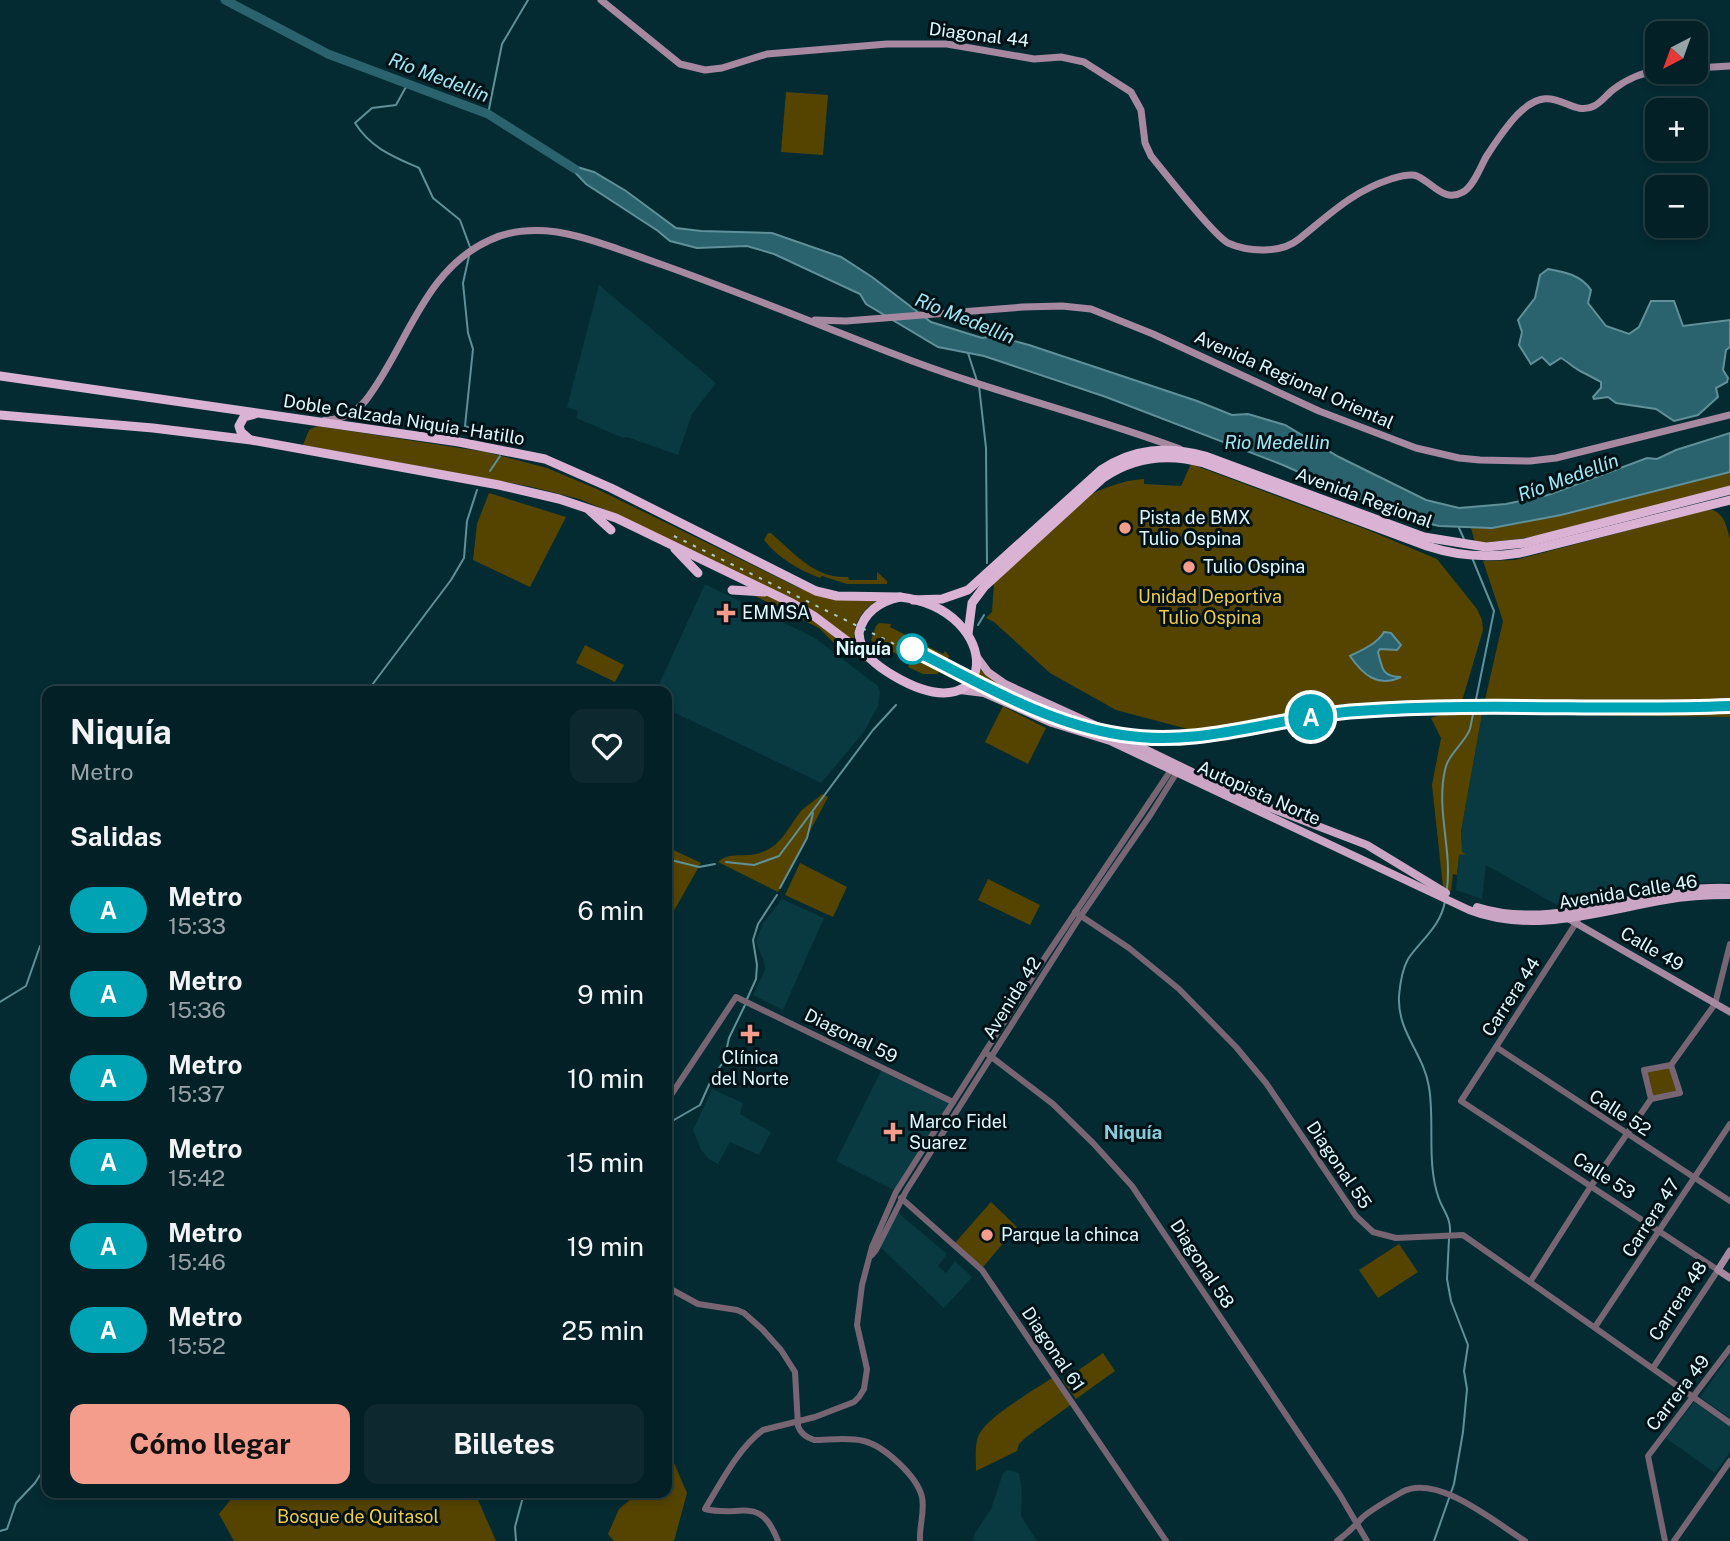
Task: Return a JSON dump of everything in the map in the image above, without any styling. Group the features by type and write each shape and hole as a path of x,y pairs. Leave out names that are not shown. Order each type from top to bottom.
{"highway":[{"name":"Doble Calzada Niquia - Hatillo","path":"0,376 459,442 545,459 611,488 816,591 837,596 900,597"},
{"path":"251,440 241,432 239,426 244,417 257,413"},
{"path":"0,415 153,428 251,440 492,484 585,506 616,518 803,609 871,659 896,677 920,690 940,694 960,690 975,674 977,657 968,634 953,617 900,597 879,604 860,625 860,644 871,659"},
{"name":"Avenida Regional","path":"913,600 942,598 968,590 1111,464 1147,451 1189,452 1424,537 1478,551 1520,552 1730,500"},
{"name":"Avenida Regional","path":"968,634 972,603 984,587 1103,478 1126,464 1147,458 1176,457 1204,463 1427,546 1462,555 1525,543 1730,490"},
{"path":"585,506 611,530"},
{"path":"672,545 698,573"},
{"path":"732,590 770,592"}],"main road":[{"name":"Diagonal 44","path":"601,0 680,64 705,70 722,68 768,54 887,44 947,44 1034,59 1061,57 1091,64 1131,92 1141,110 1145,143 1150,156 1214,230 1228,243 1255,249 1270,250 1289,246 1348,198 1391,179 1417,176 1440,193 1455,196 1467,191 1496,141 1518,114 1537,99 1546,97 1581,108 1594,106 1634,75 1645,73"},
{"path":"1708,67 1730,66"},
{"path":"225,409 232,406 324,420 339,419 348,414 366,401 414,317 444,274 475,247 493,238 525,230 580,237 733,291 970,382 1189,452"},
{"name":"Avenida Regional Oriental","path":"803,318 846,321 1023,307 1062,306 1091,309 1153,334 1359,428 1416,448 1459,458 1504,461 1556,458 1730,415"},
{"name":"Autopista Norte","path":"977,657 994,677 1033,698 1099,727 1176,769 1426,886"},
{"name":"Autopista Norte","path":"960,690 984,693 1066,729 1106,740 1367,845 1426,886"},
{"path":"1026,712 1032,706 1033,698"},
{"path":"1426,886 1451,899"},
{"name":"Avenida Calle 46","path":"1451,899 1492,911 1558,913 1577,917 1672,891 1730,888"},
{"name":"Avenida Calle 46","path":"1451,899 1481,914 1500,919 1544,920 1577,917 1668,899 1730,895"},
{"name":"Calle 49","path":"1558,913 1577,917 1730,1012"},
{"name":"Carrera 48","path":"1718,1270 1730,1251"},
{"name":"Calle 53","path":"1718,1270 1730,1278"}],"street":[{"name":"Avenida 42","path":"873,1251 896,1192 985,1052 1176,769"},
{"name":"Avenida 42","path":"873,1251 902,1199 1078,913"},
{"name":"Diagonal 55","path":"1078,913 1129,948 1179,989 1236,1047 1265,1083 1356,1216 1373,1232 1396,1238 1462,1235 1730,1423"},
{"name":"Carrera 44","path":"1461,1101 1577,917"},
{"path":"1651,1099 1644,1070 1671,1065 1715,1004 1730,944"},
{"name":"Diagonal 59","path":"672,1094 743,1000 953,1102"},
{"name":"Calle 52","path":"1496,1047 1730,1200"},
{"name":"Diagonal 58","path":"985,1052 1053,1104 1101,1150 1132,1186 1367,1541"},
{"path":"1530,1282 1651,1099 1680,1093 1671,1065"},
{"name":"Calle 53","path":"1461,1101 1718,1270"},
{"name":"Carrera 47","path":"1595,1327 1730,1124"},
{"name":"Diagonal 61","path":"896,1192 982,1270 1166,1541"},
{"path":"778,1541 769,1522 757,1512 705,1509 755,1436 763,1430 854,1402 864,1389 867,1369 857,1314 862,1285 873,1251"},
{"name":"Carrera 48","path":"1653,1368 1718,1270"},
{"path":"672,1290 698,1304 744,1313 781,1350 795,1372 800,1432 814,1440 864,1441 898,1462 914,1481 922,1497 920,1541"},
{"name":"Carrera 49","path":"1665,1541 1648,1456 1730,1348"},
{"path":"1674,1541 1730,1461"},
{"path":"1337,1541 1358,1525 1361,1519 1404,1491 1419,1488 1455,1496 1525,1541"}],"shaded area":[{"path":"599,285 716,383 692,414 678,455 627,437 623,438 576,418 578,411 567,407"},
{"path":"705,584 815,638 878,686 880,692 878,706 864,732 821,783 672,711 672,686 658,686"},
{"path":"1482,714 1730,717 1730,882 1679,884 1557,905 1486,865 1482,899 1456,890 1459,855 1462,852 1461,831"},
{"path":"782,899 824,918 783,1010 753,995 765,970 756,941 763,923"},
{"name":"Marco Fidel Suarez","path":"883,1067 953,1102 894,1190 836,1161"},
{"path":"712,1089 743,1103 740,1114 771,1132 759,1155 730,1142 718,1164 701,1150 693,1130"},
{"path":"896,1211 947,1254 938,1266 946,1273 955,1261 972,1277 944,1308 880,1247"},
{"path":"1730,1355 1730,1418 1700,1397"},
{"path":"1694,1402 1730,1427 1730,1452 1715,1473 1666,1438"},
{"path":"1008,1470 1019,1473 1022,1492 1021,1516 1037,1541 973,1541 975,1533 991,1509 1003,1473"}],"green space":[{"path":"786,92 828,95 823,155 781,152"},
{"path":"317,426 486,452 547,468 597,489 799,588 836,599 877,600 859,618 855,643 827,622 618,515 579,499 532,487 303,445 309,430"},
{"name":"Unidad Deportiva Tulio Ospina","path":"1191,464 1368,530 1437,559 1477,609 1482,620 1483,630 1462,701 1458,705 1341,704 1336,708 1265,720 1236,730 1199,732 1116,710 1050,673 994,622 986,618 992,612 994,582 1089,495 1116,484 1144,479 1144,484 1181,486"},
{"path":"1730,472 1730,487 1539,536 1475,543 1471,528 1492,528 1561,515"},
{"path":"489,493 566,517 530,587 473,560 477,524"},
{"path":"1709,509 1722,517 1730,539 1730,717 1482,714 1461,831 1462,852 1466,854 1459,855 1457,875 1453,874 1451,891 1443,887 1432,785 1441,738 1431,718 1449,712 1482,713 1503,621 1483,561 1515,560"},
{"path":"768,533 806,563 825,574 848,577 849,580 877,580 877,572 887,584 847,584 812,575 789,563 776,552 764,540"},
{"path":"747,592 780,600 796,609 870,664 841,650 819,628"},
{"path":"879,623 891,624 890,627 943,654 945,651 949,656 945,667 937,674 923,674 908,667 911,661 885,648 883,651 871,640"},
{"path":"585,645 624,665 615,682 576,663"},
{"path":"982,669 1089,724 1127,747 964,690 972,684"},
{"path":"1003,706 1046,728 1028,764 985,742"},
{"path":"822,794 828,797 778,892 718,862 728,857 768,850 784,835 801,811"},
{"path":"672,849 701,863 672,914"},
{"path":"800,863 847,887 833,917 785,895"},
{"path":"988,879 1040,905 1030,925 978,900"},
{"path":"1671,1067 1677,1092 1653,1097 1646,1071"},
{"name":"Parque la chinca","path":"991,1202 1017,1227 983,1267 955,1243"},
{"path":"1399,1244 1418,1272 1378,1298 1359,1270"},
{"path":"1103,1353 1115,1371 1076,1399 1063,1381"},
{"path":"1055,1376 1073,1403 1025,1438 1017,1451 976,1471 977,1441 985,1426 1003,1410"},
{"path":"672,1458 687,1493 674,1541 614,1541 608,1534 619,1509 632,1498 672,1498"},
{"name":"Bosque de Quitasol","path":"232,1498 477,1498 496,1541 234,1541 219,1514"}],"water":[{"name":"Rio Medellin","path":"567,164 594,172 626,191 676,228 772,233 841,257 931,322 982,338 995,336 1029,345 1232,415 1248,414 1285,425 1339,457 1426,500 1459,508 1506,504 1548,495 1647,458 1657,459 1676,450 1730,433 1730,472 1561,515 1492,528 1439,526 1397,516 1283,465 1106,397 984,356 938,347 866,304 860,294 774,254 747,246 697,248 670,241 586,184"},
{"path":"1548,269 1566,273 1582,281 1591,290 1588,303 1606,326 1629,334 1639,327 1651,301 1674,301 1683,326 1730,320 1730,347 1726,350 1723,370 1728,378 1727,382 1716,388 1718,397 1698,415 1674,421 1656,409 1616,403 1608,397 1594,399 1601,388 1601,382 1561,358 1550,365 1542,357 1531,364 1519,345 1522,332 1518,320 1535,298 1540,275"},
{"path":"1384,632 1391,633 1401,645 1397,650 1380,649 1378,652 1386,673 1401,677 1385,681 1366,674 1350,656 1373,643"}],"waterway":[{"name":"Río Medellín","path":"225,0 328,54 488,114 575,169"},
{"path":"488,114 502,44 528,0"},
{"path":"407,85 396,105 372,108 355,123 375,145 419,168 433,198 460,220 470,247"},
{"path":"469,256 463,283 468,333 473,349 465,426 505,443"},
{"path":"968,353 977,381"},
{"path":"979,386 986,448 987,563"},
{"path":"490,471 500,456"},
{"path":"368,686 372,685 451,580 464,558 467,521 477,490"},
{"path":"1459,528 1464,539"},
{"path":"1447,889 1448,859 1442,799 1445,770 1449,759 1470,729 1494,611 1473,560"},
{"path":"978,625 984,615"},
{"path":"726,862 754,865 779,856 873,730 896,705"},
{"path":"780,888 807,838 813,813"},
{"path":"672,860 699,867 715,864"},
{"path":"747,999 756,979 753,940 758,924 777,895"},
{"path":"1445,901 1435,925 1406,963 1399,996 1402,1021 1422,1064 1429,1087 1435,1185 1448,1219 1450,1233"},
{"path":"0,1002 26,986 42,945"},
{"path":"672,1121 700,1105 712,1078 724,1061 729,1038 745,1005"},
{"path":"1434,1541 1454,1484 1467,1389 1464,1371 1468,1345 1451,1301 1447,1279 1449,1239"},
{"path":"0,1531 7,1529 16,1503 42,1472"},
{"path":"516,1541 515,1527 523,1498"}],"railway":[{"path":"674,536 1031,711 1104,735 1150,741 1209,739 1311,719 1383,711 1730,709"}],"metro line":[{"name":"A","path":"912,649 1047,715 1085,728 1136,737 1215,736 1310,717 1383,709 1730,706"}],"place":[{"name":"Pista de BMX Tulio Ospina","path":"1125,528"},
{"name":"Tulio Ospina","path":"1189,567"},
{"name":"EMMSA","path":"726,613"},
{"name":"Niquía","path":"912,649"},
{"name":"Clínica del Norte","path":"750,1034"},
{"name":"Marco Fidel Suarez","path":"893,1132"},
{"name":"Parque la chinca","path":"987,1235"}],"district":[{"name":"Niquía","path":"1133,1132"}]}
